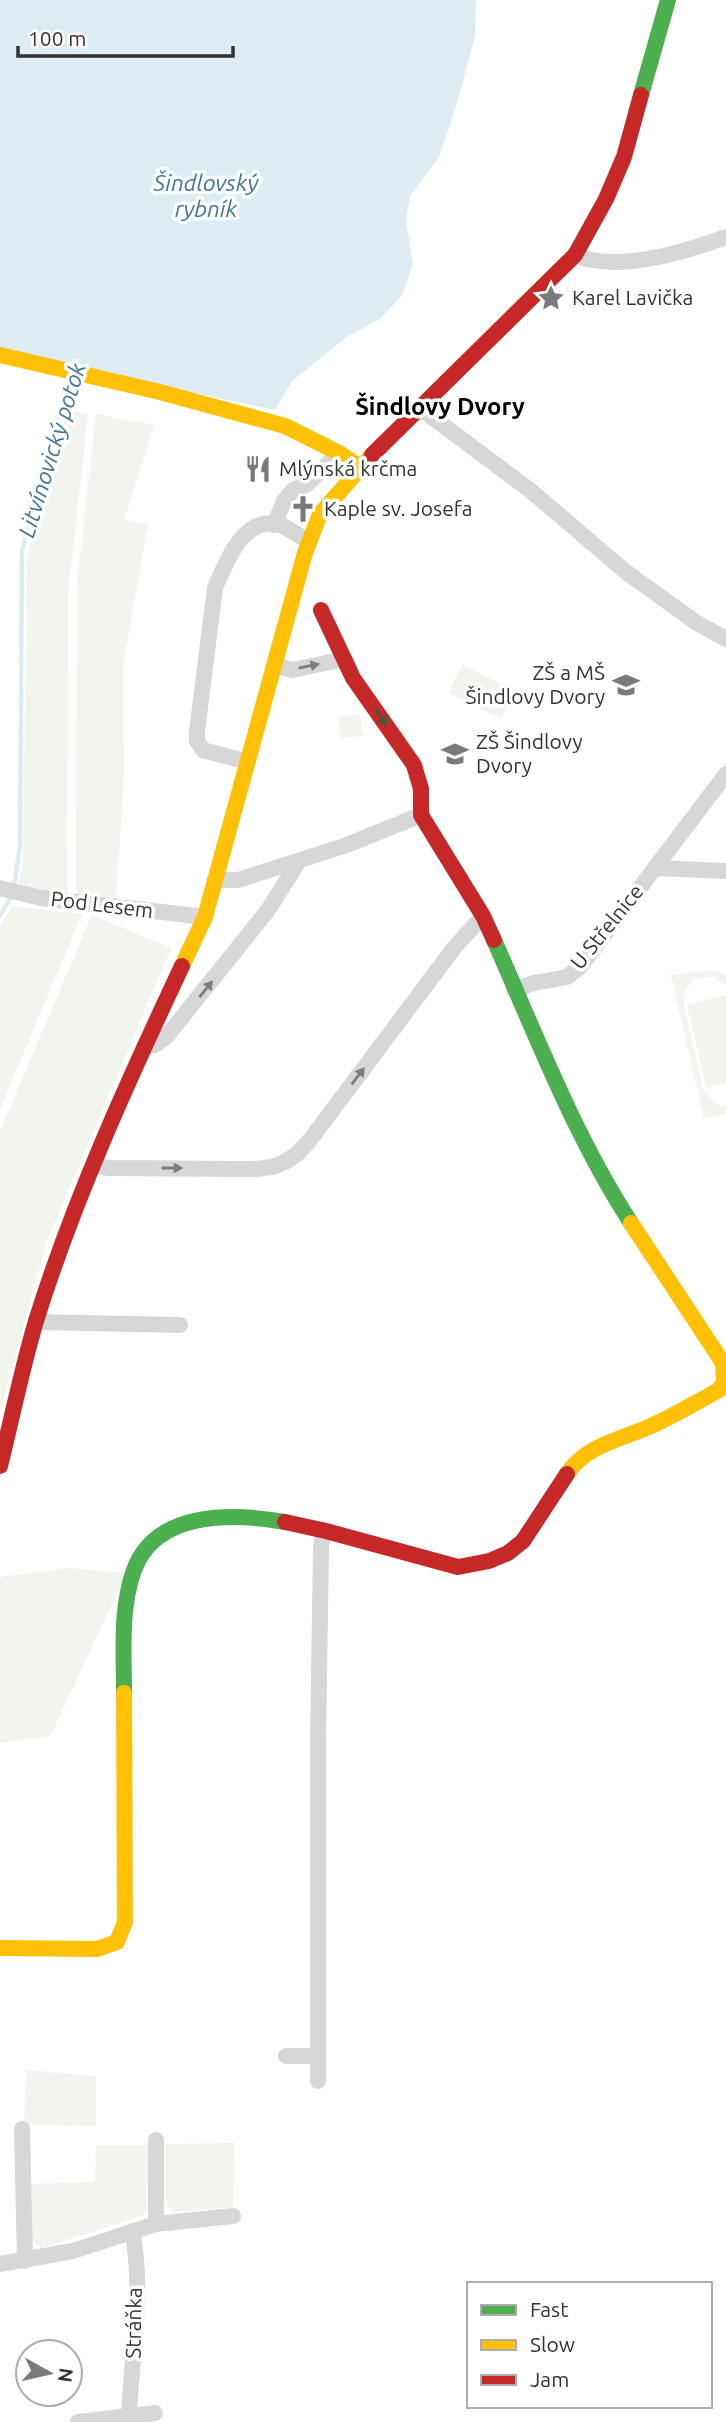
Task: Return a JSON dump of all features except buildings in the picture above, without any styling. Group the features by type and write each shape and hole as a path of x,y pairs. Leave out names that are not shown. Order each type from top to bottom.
{"street":[{"path":"0,1466 36,1322 75,1208 144,1047 205,917 309,542 320,514 360,467 575,255 606,199 625,157 668,0"},
{"path":"575,255 592,261 649,260 695,249 726,237"},
{"path":"0,355 160,392 285,426 339,453 360,467"},
{"path":"421,408 531,491 625,572 696,623 726,639"},
{"path":"274,524 284,501 293,490 306,485 339,453"},
{"path":"248,762 203,750 197,741 215,588 224,566 246,533 266,523 281,526 309,542"},
{"path":"0,1948 97,1949 117,1942 125,1922 124,1622 127,1590 141,1555 159,1535 192,1519 220,1516 257,1518 324,1530 458,1567 489,1560 508,1553 523,1541 574,1462 592,1450 652,1426 719,1390 724,1381 723,1363 607,1186 514,990 484,916 421,815 421,789 414,765 353,678 321,610"},
{"path":"274,665 292,670 345,659"},
{"name":"U Střelnice","path":"514,990 567,977 580,967 726,774"},
{"path":"215,880 238,880 344,846 421,815"},
{"path":"144,1047 155,1045 167,1037 268,910 299,860"},
{"name":"U Střelnice","path":"655,868 726,871"},
{"name":"Pod Lesem","path":"0,888 41,898 205,917"},
{"path":"94,1164 106,1168 256,1169 285,1162 298,1154 454,948 484,916"},
{"path":"36,1322 180,1325"},
{"path":"318,2081 318,1744 321,1546 324,1530"},
{"path":"286,2056 318,2056"},
{"path":"22,2129 24,2261"},
{"path":"156,2140 156,2224"},
{"path":"0,2264 73,2250 156,2224 233,2216"},
{"name":"Stráňka","path":"129,2419 135,2329 136,2249 132,2231"},
{"path":"78,2422 129,2419 155,2413"}],"shaded area":[{"path":"67,410 88,414 68,594 67,895 18,888 23,861 27,556"},
{"path":"96,414 154,425 124,520 148,524 123,666 124,776 116,900 76,896 77,584"},
{"path":"463,664 515,692 501,719 448,693"},
{"path":"360,714 363,736 341,738 338,717"},
{"path":"12,906 82,914 0,1109 0,926"},
{"path":"92,915 171,948 46,1244 0,1412 0,1131"},
{"path":"720,971 726,976 726,985 714,977 696,978 686,988 683,1001 704,1091 716,1104 726,1107 726,1114 704,1119 671,975"},
{"path":"726,995 726,1083 706,1088 687,1005"},
{"path":"68,1568 127,1573 50,1736 0,1743 0,1577"},
{"path":"26,2070 96,2076 96,2126 24,2125"},
{"path":"234,2143 233,2207 174,2212 165,2205 165,2144"},
{"path":"96,2145 148,2145 147,2211 141,2216 41,2248 32,2241 30,2184 95,2182"}],"water":[{"name":"Šindlovský rybník","path":"0,0 476,0 475,37 439,157 410,196 406,221 413,264 402,295 380,319 348,336 292,381 275,410 0,351"}],"waterway":[{"name":"Litvínovický potok","path":"14,887 20,846 22,551 57,421 72,378"},
{"name":"Litvínovický potok","path":"0,916 12,895"}],"traffic: fast":[{"path":"641,95 668,0"},
{"path":"494,940 574,1120 631,1223"},
{"path":"124,1693 127,1600 134,1570 145,1550 160,1536 178,1526 199,1520 243,1517 285,1522"}],"traffic: slow":[{"path":"0,355 160,392 285,426 339,453 360,467"},
{"path":"182,966 205,917 305,553 320,514 372,455"},
{"path":"567,1474 584,1456 604,1444 677,1413 719,1390 724,1382 723,1363 631,1223"},
{"path":"0,1948 97,1949 117,1942 125,1922 124,1693"}],"traffic: jam":[{"path":"372,455 575,255 606,199 624,157 641,95"},
{"path":"321,610 353,678 414,765 421,789 421,815 483,916 494,940"},
{"path":"0,1466 31,1339 67,1230 122,1097 182,966"},
{"path":"285,1522 458,1567 489,1561 508,1553 523,1541 567,1474"}],"place":[{"name":"Karel Lavička","path":"551,298"},
{"name":"Mlýnská krčma","path":"258,469"},
{"name":"Kaple sv. Josefa","path":"303,509"},
{"name":"ZŠ a MŠ Šindlovy Dvory","path":"626,685"},
{"name":"ZŠ Šindlovy Dvory","path":"455,754"}],"district":[{"name":"Šindlovy Dvory","path":"440,407"}]}
